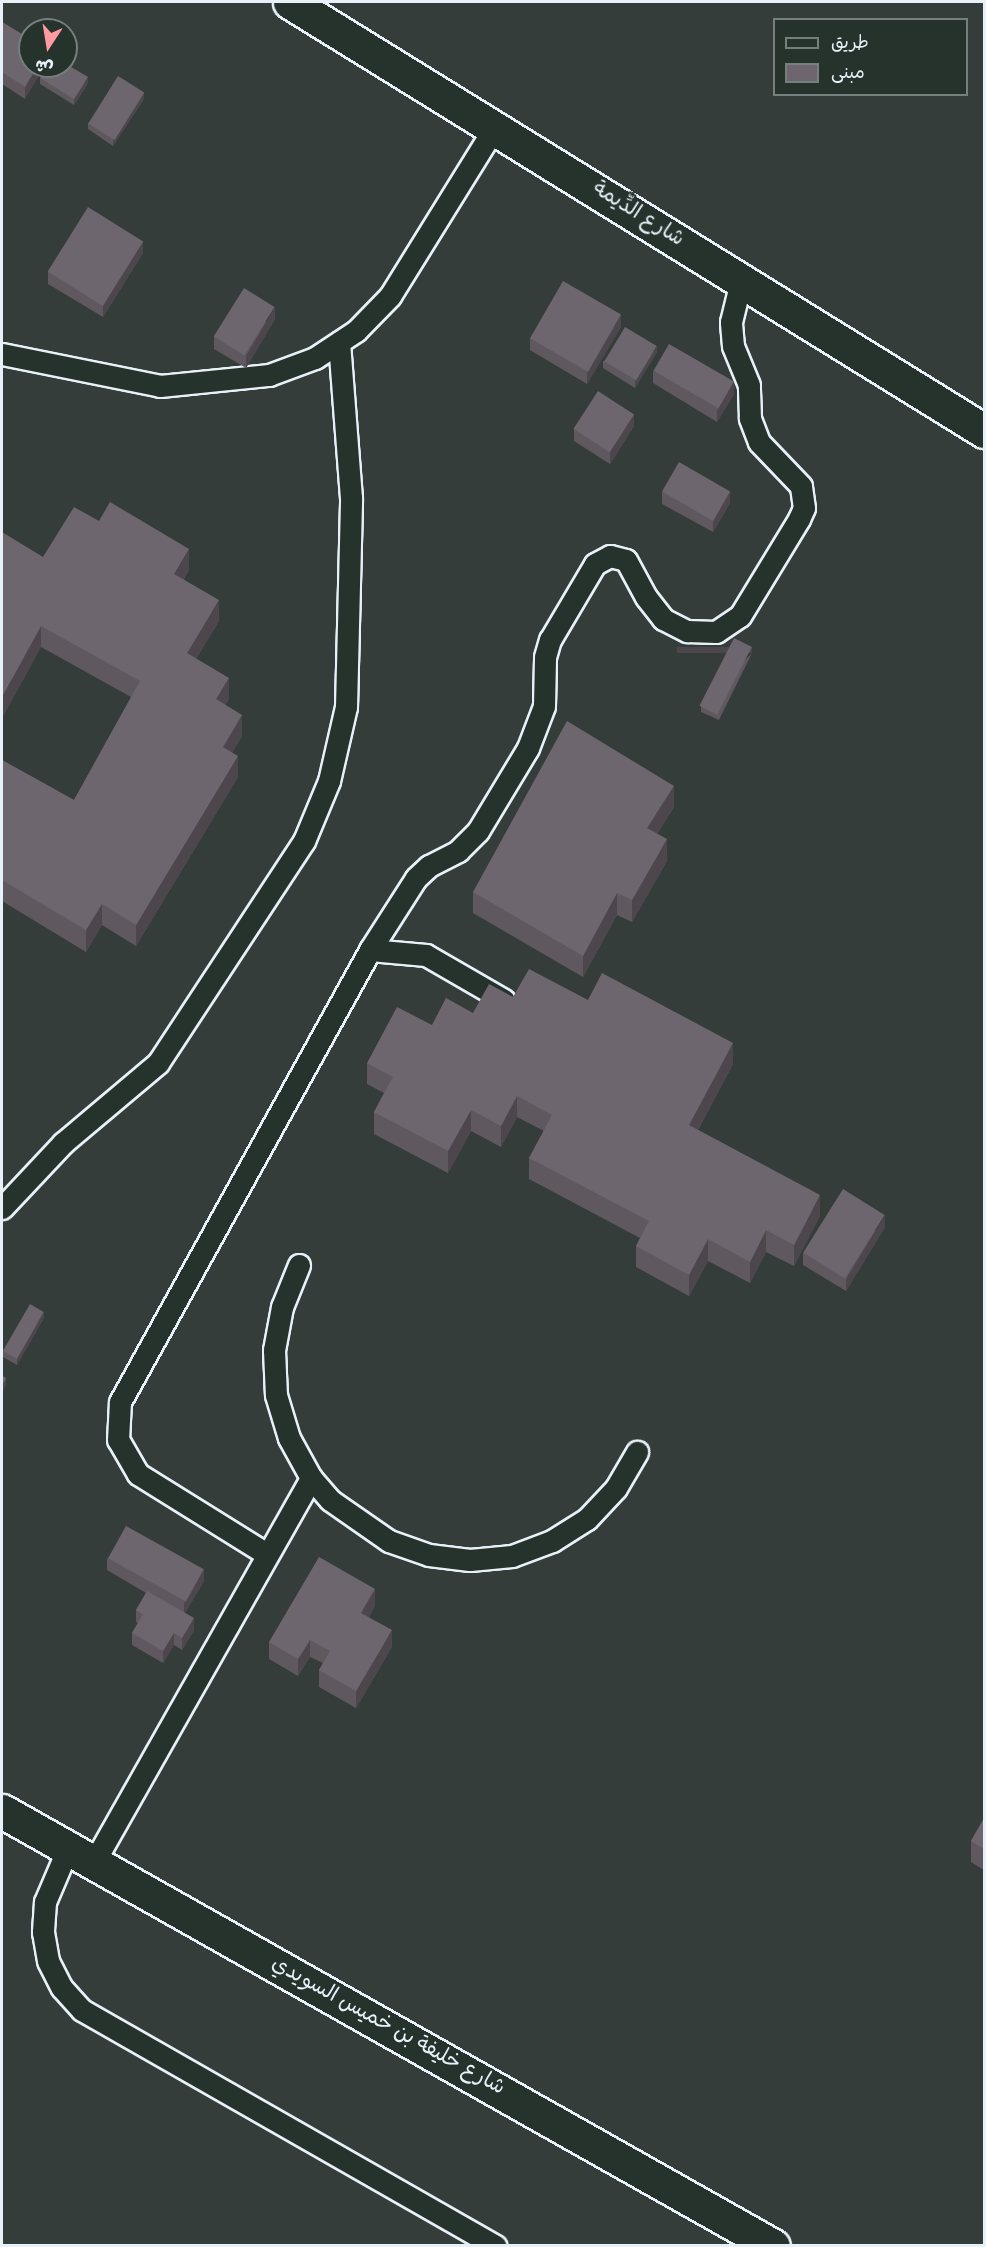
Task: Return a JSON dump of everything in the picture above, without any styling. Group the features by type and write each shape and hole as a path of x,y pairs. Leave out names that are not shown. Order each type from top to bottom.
{"street":[{"name":"شارع الدِّيمة","path":"290,2 984,431"},
{"name":"شارع خليفة بن خميس السويدي","path":"2,1810 773,2246"}],"lane":[{"path":"2,354 160,386 269,375 315,358 356,331 390,296 494,128"},
{"path":"265,1553 138,1474 120,1447 117,1414 126,1389 370,950 416,879 429,866 458,851 478,831 528,748 544,706 545,657 550,640 595,564 610,556 626,560 646,597 663,619 687,632 716,632 740,616 799,519 804,508 801,486 759,442 750,418 749,385 733,346 732,322 741,281"},
{"path":"2,1208 63,1143 158,1063 304,841 329,781 346,707 351,521 339,342"},
{"path":"370,950 426,955 504,1000"},
{"path":"299,1265 282,1307 274,1350 276,1395 289,1438 311,1478 352,1519 389,1541 429,1555 470,1560 512,1556 552,1541 578,1524 616,1488 637,1452"},
{"path":"311,1478 81,1855 45,1902 43,1932 48,1961 62,1988 82,2010 495,2246"}],"building":[{"path":"2,22 18,32 18,78 31,78 25,87 2,72"},
{"path":"78,71 88,77 74,99 40,78 78,78"},
{"path":"118,76 144,92 115,140 88,123"},
{"path":"88,207 143,241 103,306 48,271"},
{"path":"563,281 621,315 588,372 530,338"},
{"path":"244,288 275,307 244,355 214,336"},
{"path":"625,327 657,346 636,380 604,361"},
{"path":"669,344 734,382 718,408 654,371"},
{"path":"598,391 634,414 610,452 573,429"},
{"path":"679,462 730,491 713,521 662,491"},
{"path":"110,502 189,549 174,574 219,600 187,653 229,678 216,699 242,715 223,747 238,756 136,925 102,904 86,930 2,880 2,760 74,800 140,681 41,626 2,697 2,532 43,557 74,507 99,521"},
{"path":"734,638 752,647 717,715 699,706"},
{"path":"567,721 674,786 647,828 667,839 632,900 617,893 583,956 473,892"},
{"path":"529,969 588,1000 602,973 733,1043 689,1125 820,1195 794,1245 766,1230 750,1262 708,1239 689,1275 636,1246 649,1221 529,1158 552,1115 517,1096 501,1126 471,1110 448,1151 374,1112 393,1077 367,1063 397,1007 432,1025 446,998 473,1013 489,984 513,997"},
{"path":"843,1189 885,1215 845,1279 803,1253"},
{"path":"30,1304 44,1312 17,1359 3,1351"},
{"path":"126,1526 204,1569 186,1602 108,1558"},
{"path":"319,1557 375,1589 361,1613 392,1630 356,1691 319,1670 330,1651 310,1640 298,1659 269,1642"},
{"path":"147,1591 194,1618 182,1638 174,1633 163,1651 132,1633 143,1614 136,1610"},
{"path":"984,1818 984,1849 971,1841"}]}
